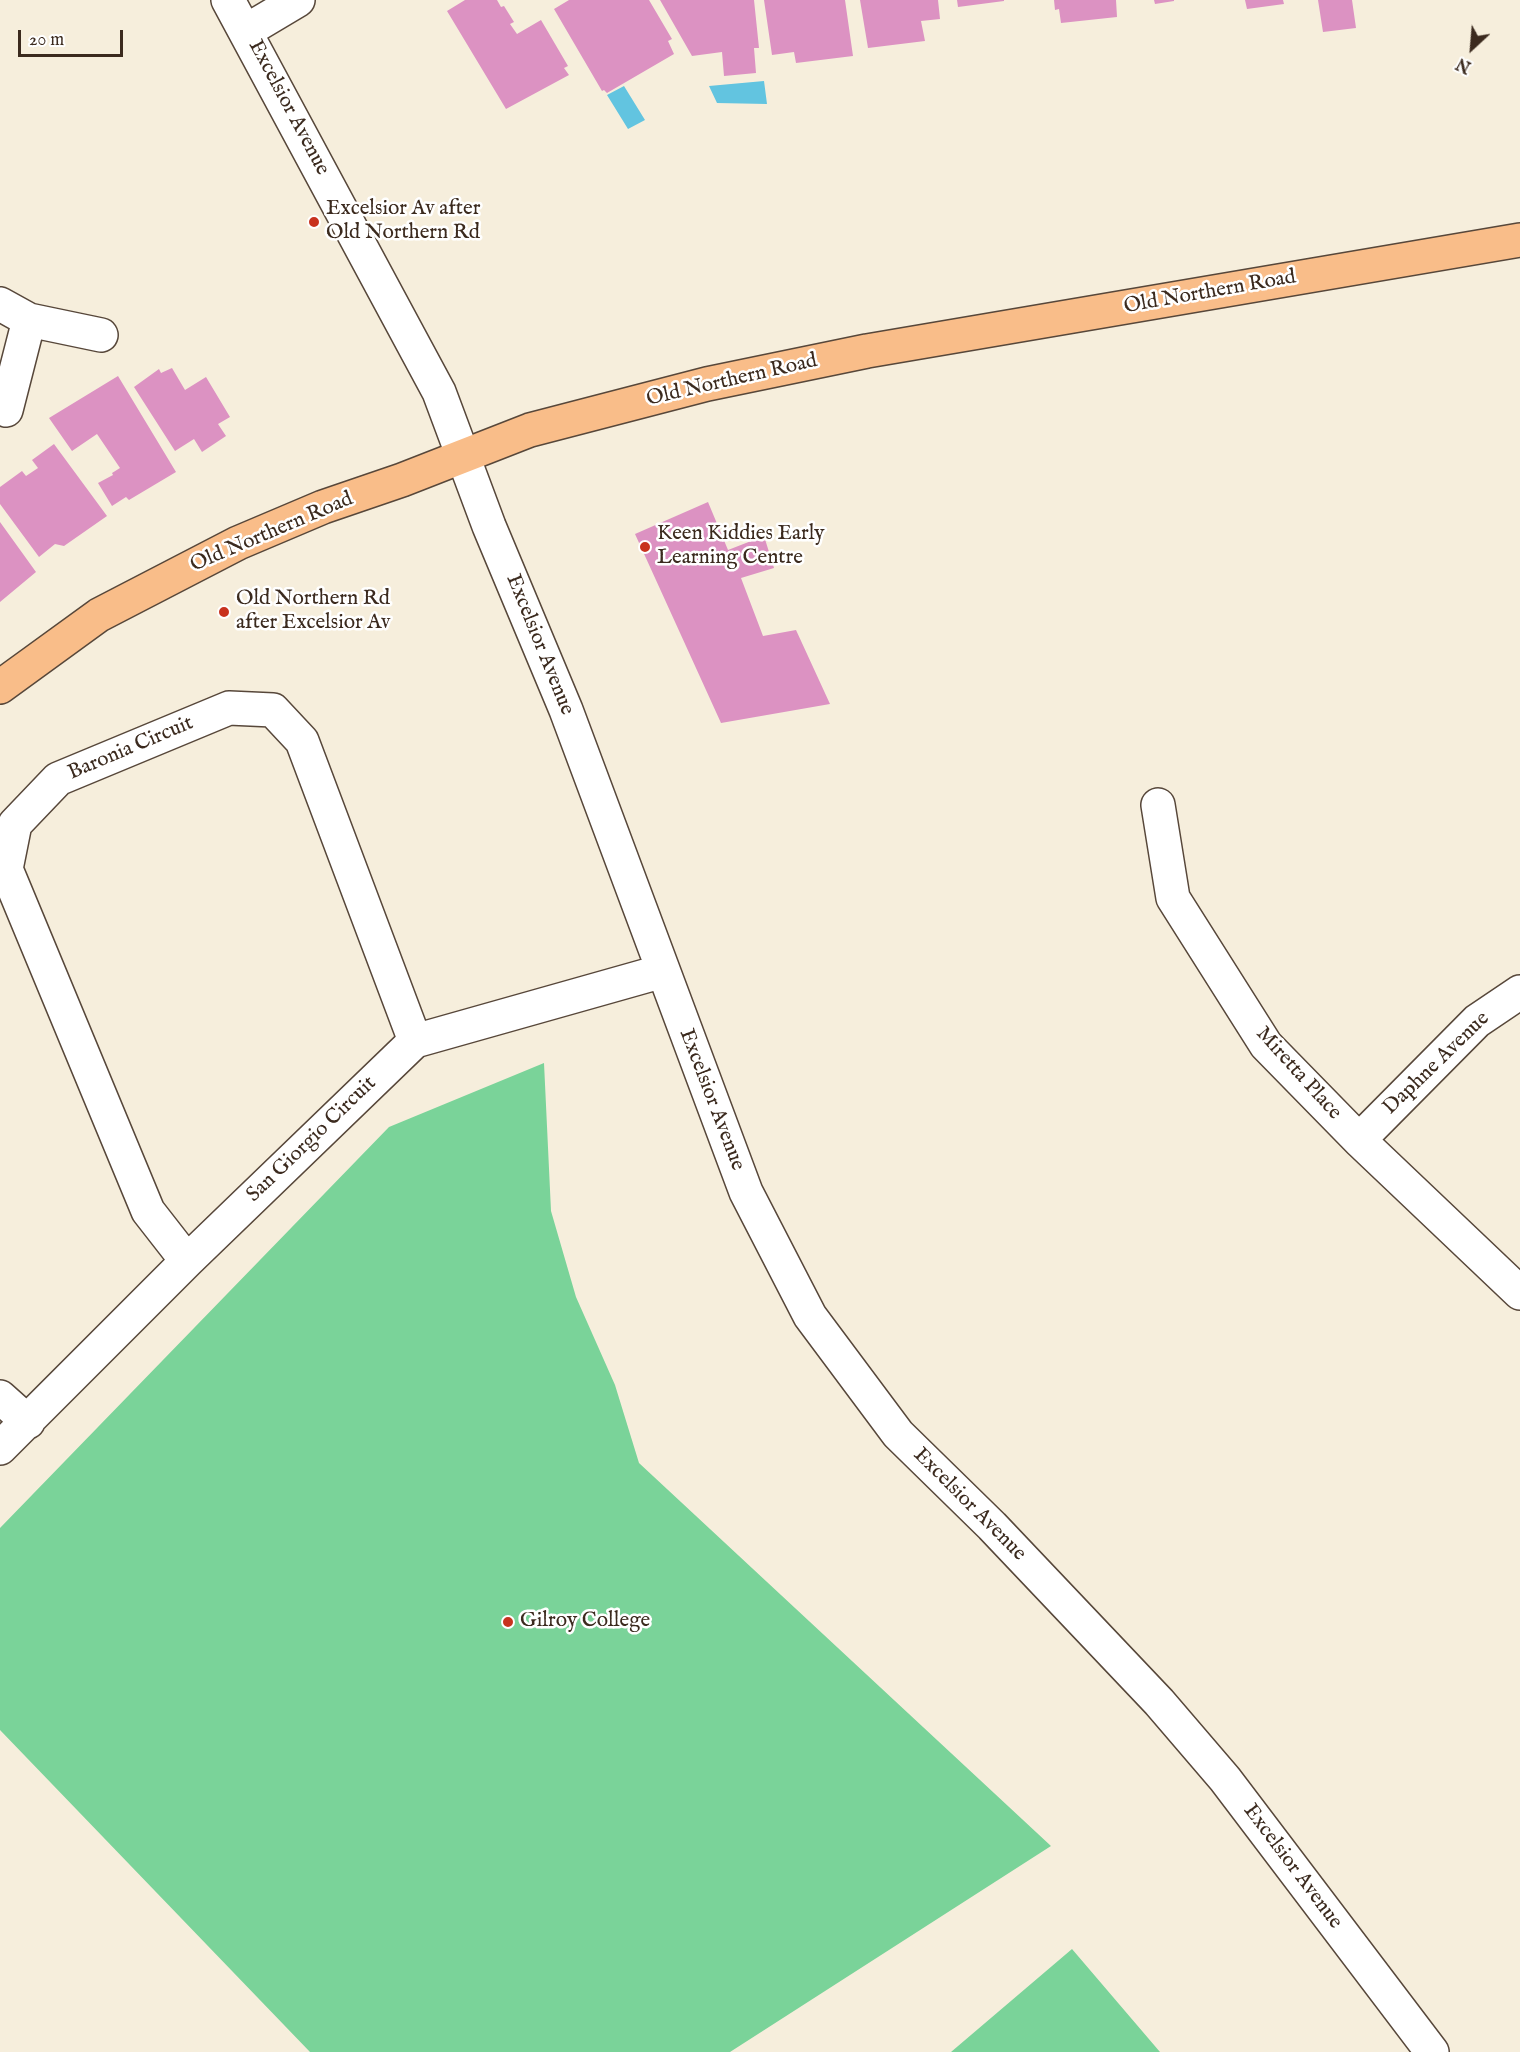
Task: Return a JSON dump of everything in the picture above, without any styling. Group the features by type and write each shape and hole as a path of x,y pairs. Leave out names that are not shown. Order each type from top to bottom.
{"main road":[{"name":"Old Northern Road","path":"0,687 99,615 238,543 323,507 402,480 530,430 707,384 855,354 1520,240"}],"street":[{"name":"Excelsior Avenue","path":"228,0 439,392 489,526 566,710 746,1192 810,1316 898,1434 992,1526 1096,1635 1159,1702 1225,1779 1432,2052"},
{"path":"246,31 298,0"},
{"path":"0,304 29,320 101,335"},
{"path":"6,410 29,320"},
{"name":"Baronia Circuit","path":"187,1262 148,1211 6,869 15,824 58,779 229,708 273,710 302,741 415,1041"},
{"name":"Miretta Place","path":"1158,805 1173,898 1266,1045 1359,1140 1520,1293"},
{"name":"San Giorgio Circuit","path":"0,1448 187,1262 415,1041 663,971"},
{"name":"Daphne Avenue","path":"1359,1140 1477,1021 1520,992"},
{"path":"0,1397 28,1422"}],"green space":[{"name":"Gilroy College","path":"544,1063 551,1211 576,1297 615,1385 639,1463 1051,1846 730,2052 310,2052 0,1730 0,1528 389,1127"},
{"path":"1072,1949 1160,2052 951,2052"}],"water":[{"path":"764,81 767,104 717,103 709,86"},
{"path":"624,86 645,120 628,129 607,95"}],"building":[{"path":"465,0 497,0 501,7 504,6 514,22 510,24 517,34 541,20 568,66 564,68 569,75 506,109 447,11"},
{"path":"569,0 649,0 672,39 668,41 674,54 607,93 602,91 554,9"},
{"path":"660,0 754,0 759,48 754,48 756,73 724,76 722,52 692,56"},
{"path":"764,0 845,0 853,56 796,63 794,52 772,55"},
{"path":"860,0 938,0 940,19 921,21 925,41 868,48"},
{"path":"957,0 1004,0 1004,1 958,7"},
{"path":"1054,0 1116,0 1117,17 1061,23 1059,9 1055,10"},
{"path":"1154,0 1174,0 1174,1 1155,4"},
{"path":"1245,0 1283,0 1284,4 1247,9"},
{"path":"1318,0 1352,0 1356,28 1323,32"},
{"path":"172,368 185,390 206,377 230,417 218,424 226,436 202,452 194,439 175,451 134,387 159,369 161,373"},
{"path":"118,376 176,472 129,500 126,497 112,506 98,483 113,475 112,473 120,468 97,434 72,451 49,418"},
{"path":"54,444 107,516 64,546 55,544 39,557 0,504 0,487 22,471 26,476 38,468 32,460"},
{"path":"708,502 728,550 764,536 774,568 741,578 763,636 796,630 830,704 721,723 635,534"},
{"path":"0,522 36,572 0,602"}],"place":[{"name":"Excelsior Av after Old Northern Rd","path":"314,222"},
{"name":"Keen Kiddies Early Learning Centre","path":"645,547"},
{"name":"Old Northern Rd after Excelsior Av","path":"224,612"},
{"name":"Gilroy College","path":"508,1622"}]}
